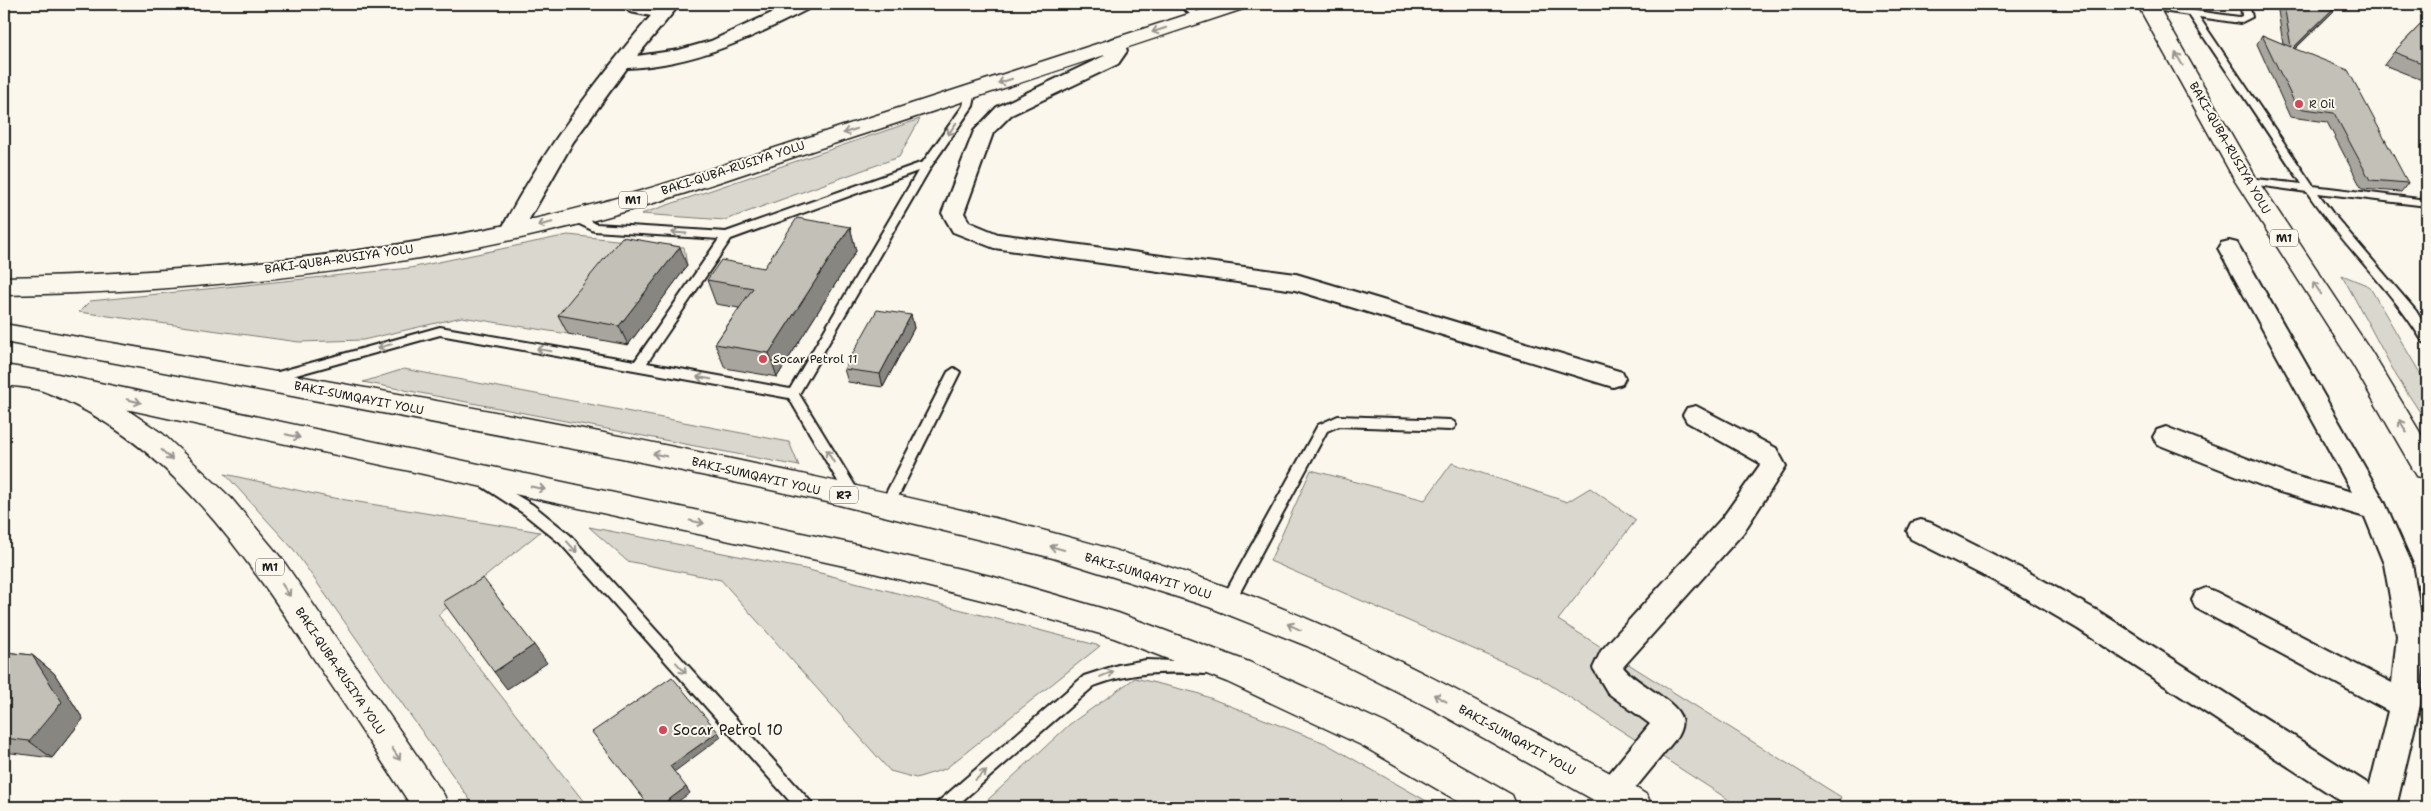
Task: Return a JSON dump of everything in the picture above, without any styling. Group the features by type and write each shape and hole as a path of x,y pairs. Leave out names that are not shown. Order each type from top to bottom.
{"highway":[{"name":"M1","path":"4,286 89,285 232,273 392,253 511,232 575,217 970,92 1116,44 1190,10 1239,4"},
{"name":"M1","path":"2148,5 2248,181 2362,358 2427,468"},
{"name":"R7","path":"4,333 703,463 887,505 1143,572 1277,619 1402,678 1624,800"},
{"name":"M1","path":"4,375 53,383 110,412 153,442 221,506 271,568 432,807"},
{"path":"53,383 858,557 994,590 1118,626 1238,672 1373,734 1500,807"}],"street":[{"path":"620,63 662,60 689,53 755,29 804,4"},
{"path":"511,232 531,192 554,154 620,63 666,9"},
{"path":"1116,44 1117,51 1111,60 1004,111 984,131 953,213 961,227 994,241 1296,282 1613,378"},
{"path":"1921,531 2018,580 2088,620 2378,807 2405,705 2411,636 2398,564 2375,509 2230,248"},
{"path":"1624,800 1666,727 1666,719 1613,680 1608,668 1611,660 1655,614 1733,525 1773,466 1767,455 1696,414"},
{"path":"2166,437 2282,484 2375,509"},
{"path":"2206,600 2405,705"}],"lane":[{"path":"630,4 628,6 633,10 666,9"},
{"path":"2148,5 2193,14 2240,20 2247,17 2245,4"},
{"path":"2193,14 2329,217 2412,314 2427,339"},
{"path":"793,394 927,164 968,106 970,92"},
{"path":"575,217 594,227 728,236 927,164"},
{"path":"2248,181 2308,187 2427,204"},
{"path":"638,367 728,236"},
{"path":"263,380 440,331 793,394 855,498"},
{"path":"887,505 954,372"},
{"path":"1228,601 1322,428 1338,421 1450,425"},
{"path":"478,476 528,509 565,539 805,807"},
{"path":"944,807 1089,681 1117,670 1142,666 1174,665 1238,672"}],"shaded area":[{"path":"920,119 899,157 725,220 641,214"},
{"path":"568,235 684,247 687,266 630,256 568,334 462,317 363,340 299,342 79,312 90,301 410,268"},
{"path":"2342,275 2369,286 2427,385 2427,423 2397,377"},
{"path":"404,369 789,442 799,466 363,382"},
{"path":"1452,463 1567,502 1590,488 1636,520 1558,620 1841,797 1836,807 1740,807 1538,677 1270,561 1311,470 1425,500"},
{"path":"225,474 328,497 540,532 438,615 588,807 475,807 294,550"},
{"path":"589,527 805,569 1100,646 945,769 916,778 890,771 721,580 627,561"},
{"path":"1135,678 1197,693 1325,743 1437,807 980,807 1070,724"}],"building":[{"path":"2284,4 2338,4 2293,48 2348,70 2408,183 2370,180 2334,113 2297,108 2262,35 2291,47"},
{"path":"2427,18 2427,65 2394,52"},
{"path":"797,218 850,227 769,353 715,344 753,288 707,280 721,260 764,268"},
{"path":"622,237 680,247 619,326 558,315"},
{"path":"877,310 911,315 880,374 844,369"},
{"path":"483,578 534,645 494,672 443,602"},
{"path":"4,652 32,655 62,702 29,741 4,738"},
{"path":"672,677 718,732 670,766 686,787 659,807 650,807 592,732"}],"place":[{"name":"R Oil","path":"2299,104"},
{"name":"Socar Petrol 11","path":"763,359"},
{"name":"Socar Petrol 10","path":"663,730"}]}
